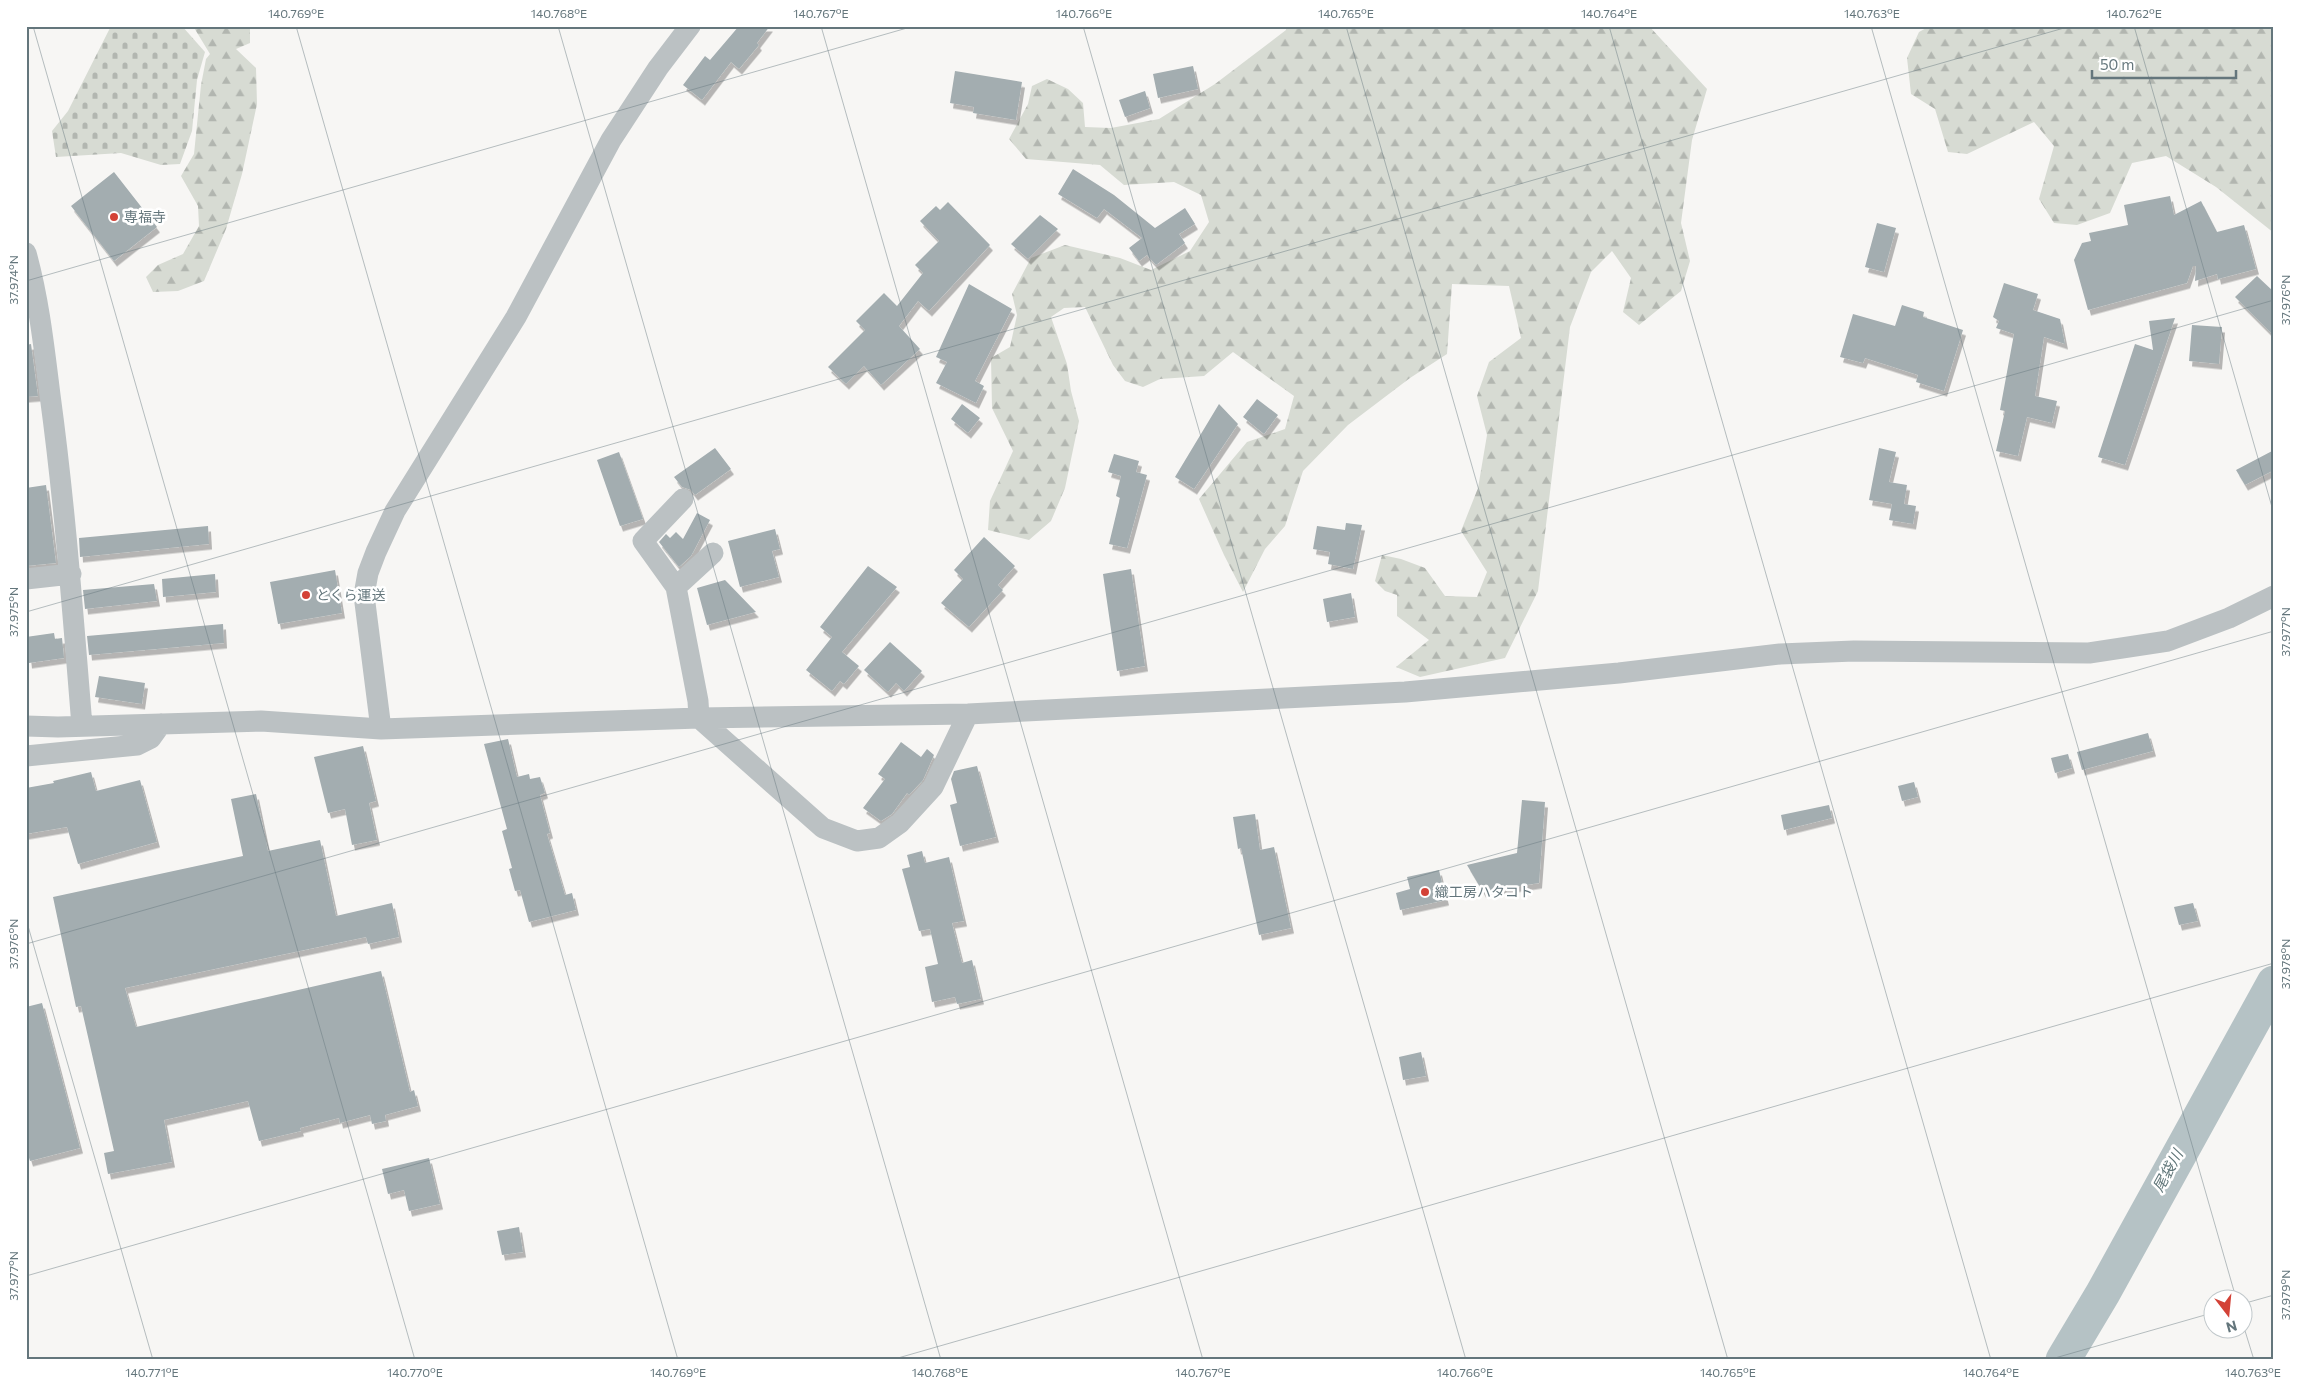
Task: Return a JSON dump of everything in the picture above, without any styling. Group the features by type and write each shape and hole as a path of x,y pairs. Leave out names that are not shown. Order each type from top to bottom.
{"street":[{"path":"381,730 364,595 368,574 376,552 395,511 516,318 611,140 658,68 690,26"},
{"path":"26,254 38,301 60,464 71,574 82,726"},
{"path":"683,499 643,541 676,587 698,701 699,718 823,828 857,841 879,838 900,824 933,787 968,714"},
{"path":"676,587 714,553"},
{"path":"26,579 71,574"},
{"path":"26,726 261,721 381,730 699,718 968,714 1405,692 1609,674 1780,654 1854,651 2088,653 2168,641 2229,618 2274,596"},
{"path":"26,756 136,745 151,738 161,724"}],"green space":[{"path":"111,26 182,26 205,52 197,80 192,131 180,164 161,165 121,153 56,157 52,131 68,111"},
{"path":"193,26 253,26 250,28 250,43 236,49 256,68 257,104 242,174 226,229 204,281 178,291 153,292 146,277 158,265 183,254 199,226 198,206 181,176 194,154 201,85 206,59 210,54"},
{"path":"1286,26 1649,26 1707,89 1692,140 1681,223 1690,261 1681,291 1639,325 1623,312 1631,278 1612,251 1591,272 1570,327 1538,591 1505,658 1420,677 1396,667 1429,640 1397,616 1397,595 1385,591 1375,581 1382,555 1401,559 1425,568 1445,596 1477,597 1487,572 1461,531 1478,488 1487,435 1477,396 1489,362 1521,338 1509,286 1452,284 1447,354 1410,378 1348,425 1303,471 1285,526 1265,549 1243,592 1199,499 1247,442 1285,429 1294,396 1233,352 1204,376 1160,379 1143,387 1125,381 1113,365 1085,307 1064,308 1051,317 1067,364 1071,391 1079,421 1065,488 1051,521 1029,540 988,530 990,501 1013,451 992,408 991,358 1010,347 1017,315 1012,294 1031,258 1065,245 1120,258 1151,270 1190,251 1209,222 1201,195 1174,182 1124,185 1100,165 1026,159 1009,139 1028,104 1032,86 1047,79 1068,89 1083,103 1085,127 1111,128 1159,119 1215,84 1286,30"},
{"path":"1930,26 2274,26 2274,233 2216,187 2166,156 2132,163 2110,213 2077,225 2054,223 2039,199 2054,146 2034,122 1967,154 1948,152 1935,109 1911,94 1907,58 1919,32"}],"building":[{"path":"739,26 770,26 757,43 759,45 739,69 731,62 702,100 683,85 705,56 710,60"},
{"path":"1193,66 1198,89 1158,98 1153,74"},
{"path":"955,71 1022,82 1016,120 973,113 974,107 950,103"},
{"path":"1145,91 1150,108 1125,117 1119,100"},
{"path":"1073,169 1114,195 1155,228 1185,208 1195,224 1179,234 1185,243 1156,265 1147,255 1139,261 1129,248 1142,238 1104,209 1097,218 1058,194"},
{"path":"114,172 157,227 114,261 71,206"},
{"path":"2170,196 2174,215 2201,201 2217,232 2244,225 2256,269 2218,279 2217,274 2195,281 2196,266 2193,266 2187,283 2088,310 2074,260 2082,243 2091,241 2089,233 2128,225 2124,205"},
{"path":"948,202 990,245 929,311 918,301 899,326 920,349 881,385 864,366 846,384 828,367 865,330 856,321 884,293 897,306 923,273 915,265 939,241 920,221 936,206 940,210"},
{"path":"1040,215 1058,229 1028,259 1011,244"},
{"path":"1877,223 1896,228 1884,272 1865,267"},
{"path":"2257,276 2274,292 2274,336 2235,297"},
{"path":"2004,283 2038,294 2033,310 2060,319 2065,344 2044,337 2035,396 2057,401 2052,423 2027,417 2018,456 1996,451 2005,411 2000,410 2014,334 1996,328 1999,321 1993,317"},
{"path":"969,284 1012,309 975,381 984,386 976,403 936,383 947,362 936,357"},
{"path":"1902,305 1924,312 1923,317 1963,330 1944,391 1916,382 1918,375 1865,358 1863,363 1840,357 1853,314 1895,326"},
{"path":"2175,318 2125,465 2098,457 2135,344 2153,350 2149,321"},
{"path":"2192,325 2222,327 2219,364 2189,361"},
{"path":"31,344 38,396 26,397 26,345"},
{"path":"1257,399 1278,415 1264,434 1243,417"},
{"path":"962,404 980,418 968,433 951,419"},
{"path":"1219,404 1238,424 1194,489 1175,477"},
{"path":"715,448 731,469 695,495 691,490 682,487 674,477"},
{"path":"1879,448 1896,452 1889,482 1907,485 1904,504 1916,506 1913,524 1889,520 1892,504 1869,500"},
{"path":"2274,450 2274,470 2245,485 2236,470"},
{"path":"619,452 643,519 620,526 597,460"},
{"path":"1114,454 1139,461 1136,472 1147,475 1127,548 1109,544 1120,498 1116,496 1121,476 1108,472"},
{"path":"46,485 56,563 26,566 26,488"},
{"path":"697,513 710,520 691,556 679,567 659,542 666,534 670,538 676,532 683,539"},
{"path":"1346,523 1362,525 1353,569 1328,564 1330,552 1313,549 1317,526 1345,530"},
{"path":"208,526 209,544 80,557 79,538"},
{"path":"775,529 780,549 772,551 779,577 740,587 728,541"},
{"path":"984,537 1015,566 998,585 1003,590 969,627 941,603 963,579 954,570"},
{"path":"868,566 897,587 842,652 859,666 844,684 840,681 832,691 806,670 832,637 820,627"},
{"path":"1131,569 1145,666 1117,671 1103,574"},
{"path":"335,570 342,613 278,624 270,582"},
{"path":"215,574 216,592 163,597 162,579"},
{"path":"725,580 756,612 707,625 697,588"},
{"path":"154,584 157,601 85,609 83,590"},
{"path":"1351,593 1355,617 1327,622 1323,599"},
{"path":"223,624 224,643 89,655 87,636"},
{"path":"54,633 55,639 62,638 64,658 29,663 26,637"},
{"path":"890,642 922,671 904,691 896,683 888,692 864,670"},
{"path":"99,676 145,683 142,704 95,697"},
{"path":"2148,733 2153,751 2082,770 2077,752"},
{"path":"508,739 517,777 529,774 530,779 540,777 545,793 540,795 550,833 547,834 565,895 572,893 576,910 529,922 520,890 515,891 509,869 512,868 502,831 507,829 484,744"},
{"path":"901,742 921,757 927,749 934,755 923,780 909,795 907,793 892,814 881,821 863,808 885,779 878,774"},
{"path":"363,746 376,801 369,803 377,840 352,845 345,809 328,813 314,757"},
{"path":"2068,754 2072,768 2055,773 2051,758"},
{"path":"977,766 996,837 960,846 950,805 957,803 951,779 954,771"},
{"path":"91,772 96,791 140,780 157,842 78,864 67,827 26,834 26,788 54,783 53,781"},
{"path":"1914,782 1918,797 1902,801 1898,786"},
{"path":"256,794 268,851 320,840 336,916 392,903 399,937 368,944 366,937 125,988 136,1027 381,971 410,1092 414,1090 418,1106 385,1115 386,1121 372,1124 370,1115 340,1123 339,1118 300,1128 301,1131 259,1141 248,1101 164,1120 172,1162 108,1174 104,1153 114,1151 81,1006 76,1007 53,897 243,856 231,799"},
{"path":"1522,800 1545,802 1539,883 1483,892 1467,865 1517,853"},
{"path":"1829,805 1832,818 1784,830 1781,815"},
{"path":"1255,814 1260,850 1274,847 1291,928 1259,935 1241,848 1238,849 1233,817"},
{"path":"922,851 925,863 949,857 964,921 952,923 962,963 972,960 981,999 957,1004 955,997 932,1002 925,967 938,964 930,929 919,931 902,869 910,867 907,855"},
{"path":"1439,870 1446,900 1400,910 1396,893 1410,889 1407,877"},
{"path":"2193,903 2198,921 2179,925 2174,907"},
{"path":"42,1003 80,1148 30,1161 26,1148 26,1007"},
{"path":"1421,1052 1426,1076 1403,1080 1399,1057"},
{"path":"429,1158 440,1204 409,1211 404,1190 388,1194 382,1169"},
{"path":"519,1227 523,1252 502,1255 497,1231"}],"waterway":[{"name":"尾袋川","path":"2063,1360 2103,1293 2274,983"}],"place":[{"name":"専福寺","path":"114,217"},
{"name":"とくら運送","path":"306,595"},
{"name":"織工房ハタコト","path":"1425,892"}]}
